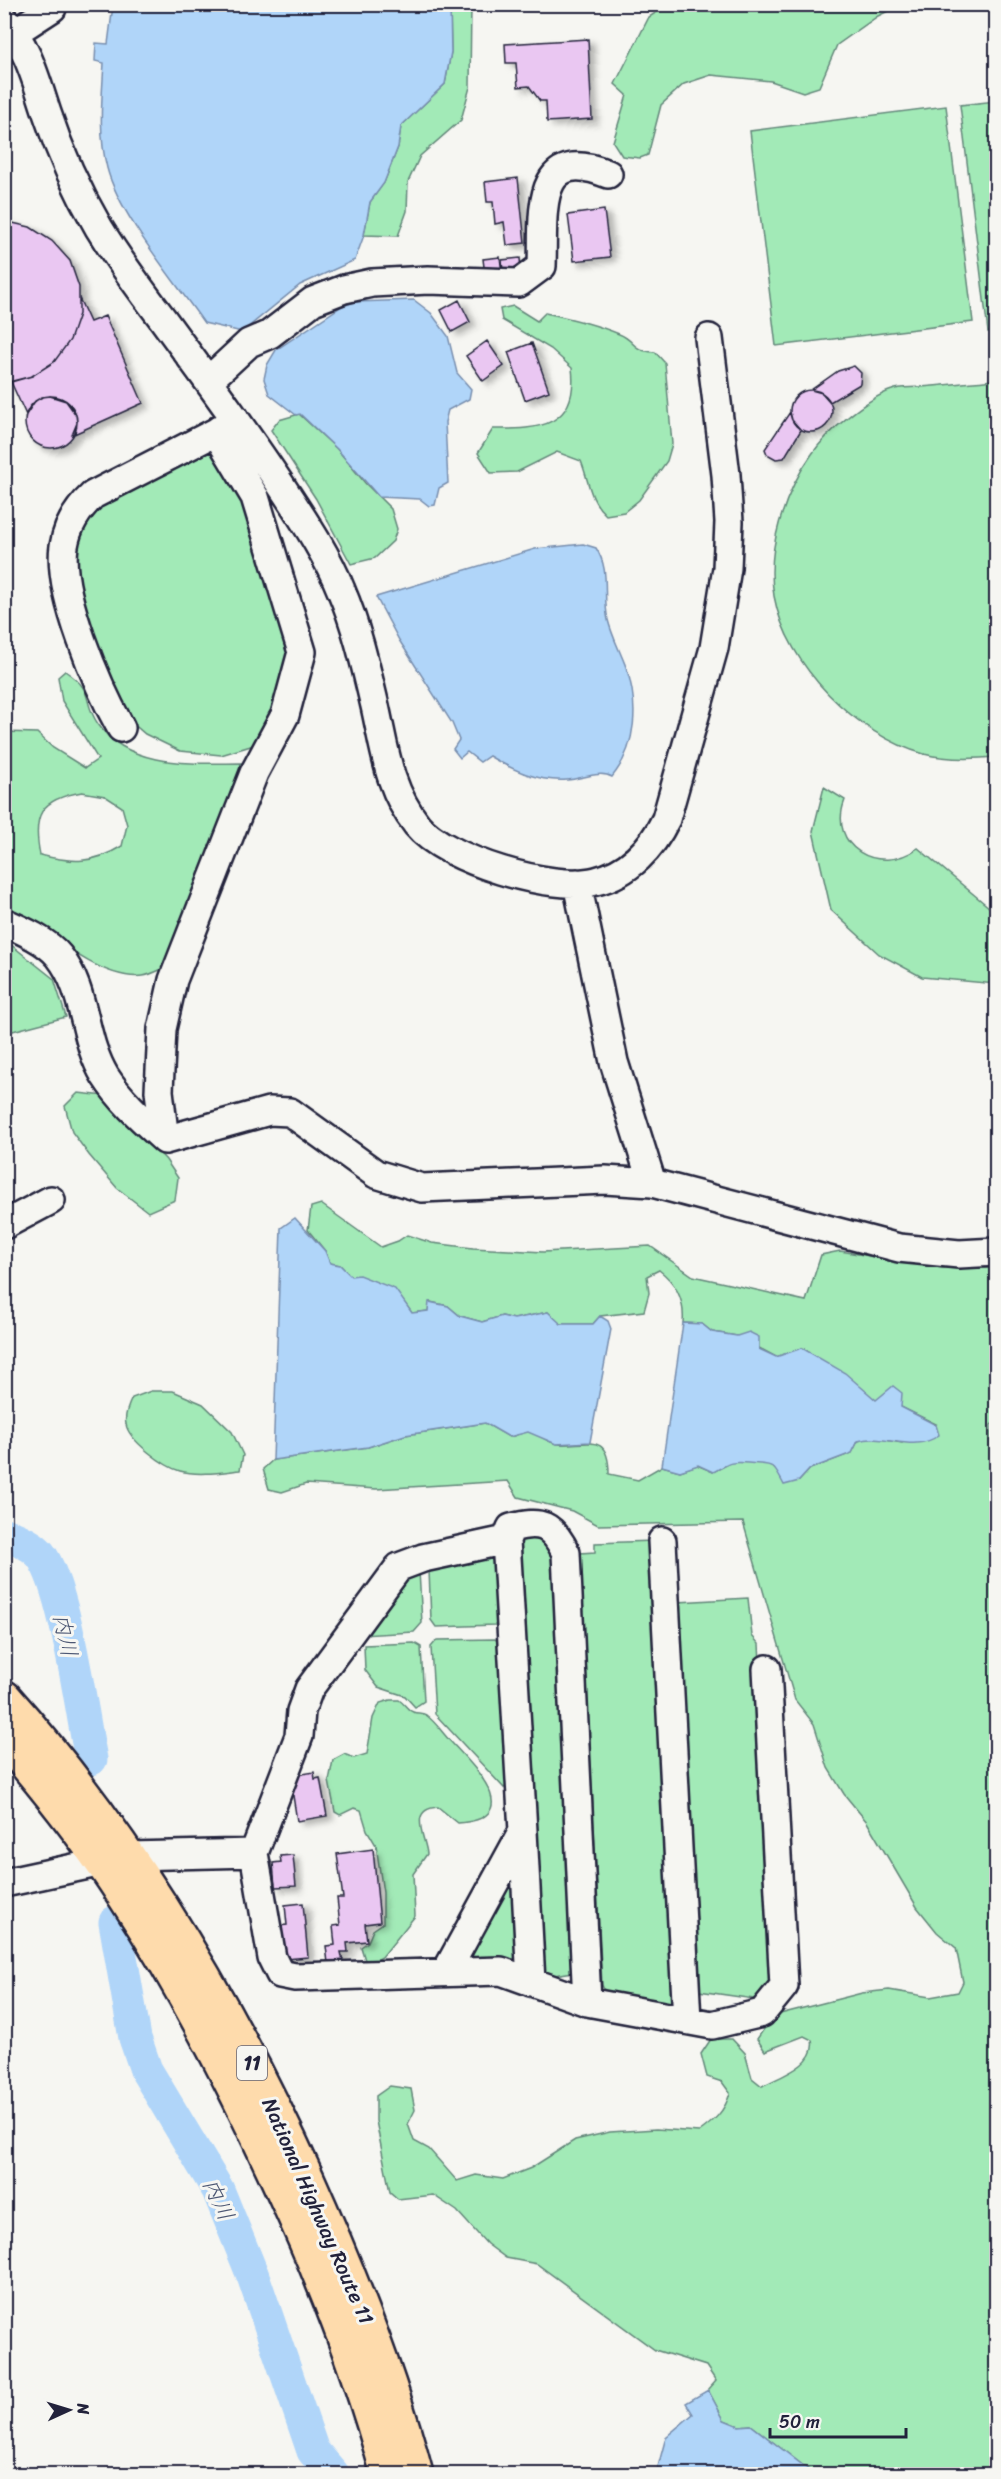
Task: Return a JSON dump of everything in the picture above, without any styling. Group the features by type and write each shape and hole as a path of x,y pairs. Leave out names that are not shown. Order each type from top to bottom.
{"highway":[{"name":"National Highway Route 11","path":"4,1697 116,1859 126,1898 214,2050 264,2149 310,2249 347,2345 388,2475"},
{"name":"National Highway Route 11","path":"4,1737 116,1859 184,1940 234,2028 332,2232 401,2417 416,2475"}],"street":[{"path":"52,4 52,8 10,26 31,63 73,179 100,229 208,381 255,496 302,652 285,715 254,773 173,980 162,1029 160,1060 159,1091 165,1140"},
{"path":"208,381 249,343 270,334 313,301 344,289 372,283 428,280 519,283 542,266 545,198 553,177 565,167 579,166 608,174"},
{"path":"225,425 304,522 341,590 362,651 394,789 419,826 436,843 471,861 534,878 577,883 596,882 614,875 645,852 657,838 674,795 714,648 721,614 729,522 709,338"},
{"path":"121,728 105,699 72,610 64,571 64,546 68,534 79,510 93,495 225,425"},
{"path":"577,883 614,1062 652,1183"},
{"path":"4,922 58,955 75,982 88,1038 105,1075 133,1112 165,1140"},
{"path":"165,1140 269,1111 290,1112 375,1174 422,1188 605,1180 652,1183 899,1248 959,1254 996,1252"},
{"path":"4,1225 51,1200"},
{"path":"531,1982 506,1540 511,1528 531,1523 547,1526 559,1537 566,1553 587,2002"},
{"path":"506,1540 423,1558 399,1567 309,1689 301,1711 299,1736 254,1853 262,1887 272,1958 280,1974 295,1977 501,1971 587,2002 712,2025 762,2013 784,1986 767,1669"},
{"path":"662,1541 687,2020"},
{"path":"446,1972 523,1831"},
{"path":"4,1883 116,1859 254,1853"}],"green space":[{"path":"450,5 471,5 470,87 461,120 420,156 408,182 407,211 398,236 364,235 370,202 384,183 398,147 401,126 445,84 451,52"},
{"path":"668,5 900,5 878,16 837,45 819,87 803,92 771,81 711,75 684,84 661,105 648,155 640,158 622,156 613,142 627,95 615,84 649,17"},
{"path":"996,101 996,331 988,332 960,105"},
{"path":"946,106 973,322 776,346 750,131"},
{"path":"513,306 537,321 545,313 610,330 625,337 641,350 655,352 665,363 672,444 667,461 639,500 624,512 606,515 600,509 593,497 581,461 557,452 517,472 491,473 478,453 493,429 526,428 553,421 569,402 573,387 572,368 551,349 502,320 500,309"},
{"path":"996,380 996,757 933,756 899,745 874,731 829,695 810,672 781,622 774,596 772,578 775,541 786,504 802,469 827,436 859,408 895,389"},
{"path":"299,414 337,449 365,483 391,509 397,529 393,541 375,558 351,564 316,499 271,430 279,420"},
{"path":"212,439 238,485 297,654 279,713 254,745 221,755 180,751 145,734 130,721 115,699 70,571 78,522 93,502"},
{"path":"65,671 75,678 85,690 98,724 111,739 127,749 145,756 184,763 242,763 244,779 169,966 143,976 126,976 89,962 5,904 4,732 37,733 53,748 85,768 98,759 62,701 58,677","holes":["82,792 105,796 122,807 127,825 122,846 92,859 62,860 40,855 37,829 42,811 48,804 68,795"]},
{"path":"824,787 845,800 841,816 843,831 850,843 860,852 873,858 887,859 903,856 918,848 996,913 996,984 922,977 879,954 831,910 813,831"},
{"path":"5,940 54,979 66,1017 5,1033"},
{"path":"78,1093 105,1096 166,1160 178,1178 175,1200 148,1212 117,1188 72,1132 65,1106"},
{"path":"321,1204 381,1247 407,1235 432,1243 543,1252 650,1246 693,1276 806,1301 821,1255 840,1251 942,1268 996,1268 996,1421 991,1425 991,1449 996,1454 996,2474 814,2474 751,2425 739,2426 724,2420 708,2390 716,2381 706,2366 655,2350 537,2264 506,2258 487,2244 457,2211 433,2195 398,2199 390,2192 376,2121 376,2096 390,2086 411,2089 415,2110 408,2124 414,2141 429,2149 457,2181 476,2175 503,2179 531,2168 575,2140 610,2132 656,2129 699,2132 718,2115 730,2093 722,2082 707,2077 701,2054 711,2039 732,2039 745,2053 752,2078 762,2086 796,2069 809,2056 812,2049 812,2040 804,2036 765,2051 757,2039 768,2023 780,2014 862,1993 889,1990 930,1997 958,1992 963,1982 956,1948 937,1932 917,1907 867,1822 844,1794 828,1768 814,1724 795,1700 743,1522 598,1525 572,1511 518,1497 508,1481 376,1489 306,1484 282,1492 269,1489 263,1469 273,1460 368,1447 405,1435 485,1423 509,1437 527,1432 558,1444 587,1443 601,1446 608,1460 609,1474 638,1480 662,1466 680,1471 697,1465 713,1472 736,1460 768,1463 777,1471 799,1481 810,1469 852,1453 858,1441 869,1437 902,1443 936,1424 901,1407 877,1401 803,1348 776,1357 737,1336 712,1332 702,1324 683,1323 681,1300 678,1293 659,1270 647,1276 649,1293 644,1311 600,1316 593,1324 560,1324 548,1312 514,1319 502,1316 482,1322 460,1316 448,1306 430,1302 428,1311 412,1313 394,1289 351,1277 340,1265 330,1263 325,1251 308,1230 311,1207"},
{"path":"151,1391 173,1391 203,1404 232,1432 243,1455 240,1470 218,1473 180,1471 157,1459 140,1445 128,1430 126,1414 132,1398"},
{"path":"531,1528 555,1547 573,1972 548,1976 536,1972 513,1533"},
{"path":"654,1541 679,2003 671,2009 606,1994 602,1985 580,1553 595,1552 595,1543"},
{"path":"490,1556 499,1561 502,1619 495,1625 436,1627 431,1620 429,1570"},
{"path":"419,1571 422,1623 414,1632 361,1635 399,1577"},
{"path":"748,1598 752,1636 759,1644 777,1982 761,2000 699,1991 678,1602"},
{"path":"495,1639 504,1647 511,1785 504,1788 435,1714 431,1647 437,1640"},
{"path":"414,1643 421,1647 424,1701 415,1707 405,1696 378,1687 365,1670 364,1645"},
{"path":"399,1700 411,1711 424,1714 433,1721 482,1778 489,1790 492,1802 489,1812 478,1819 458,1823 438,1807 423,1813 420,1825 427,1854 413,1874 415,1916 382,1957 373,1962 365,1960 361,1947 368,1942 373,1930 383,1923 383,1893 376,1845 367,1830 361,1810 354,1808 340,1815 335,1812 329,1781 333,1760 344,1754 354,1758 367,1754 373,1718 380,1703"},
{"path":"515,1867 527,1971 464,1965"}],"water":[{"path":"113,5 450,5 451,52 445,84 401,126 398,147 384,183 370,202 364,235 355,260 300,285 242,332 204,323 135,227 113,186 107,168 102,129 104,63 95,61 96,43 108,44"},
{"path":"414,300 431,313 448,336 457,373 471,389 469,399 448,410 445,422 448,483 439,488 435,505 429,506 420,499 379,497 337,449 300,414 296,415 269,394 264,379 267,365 276,350 342,306 355,302"},
{"path":"583,544 596,548 601,557 605,574 608,620 626,667 633,695 631,738 620,765 612,777 602,774 556,780 526,774 489,756 480,762 467,752 460,758 453,749 459,740 452,723 399,640 376,597 535,549"},
{"path":"295,1218 325,1251 330,1263 340,1265 351,1276 359,1275 395,1289 412,1313 428,1311 429,1302 448,1306 460,1316 482,1322 502,1316 514,1319 548,1312 561,1324 593,1324 600,1316 608,1321 611,1329 590,1442 556,1444 528,1432 509,1437 485,1423 405,1435 368,1447 273,1460 281,1228"},
{"path":"683,1323 702,1324 712,1332 737,1336 749,1332 759,1337 759,1349 776,1357 802,1348 845,1373 876,1400 893,1386 902,1393 901,1407 936,1425 939,1435 920,1443 879,1439 858,1441 852,1453 810,1469 799,1481 784,1485 776,1471 767,1465 733,1463 713,1472 698,1465 680,1471 662,1466"},
{"path":"708,2390 724,2420 739,2426 751,2425 814,2474 656,2474 666,2437 693,2414 686,2403"}],"building":[{"path":"588,39 592,119 547,122 546,101 540,101 529,86 518,87 516,63 506,63 505,44"},
{"path":"518,178 525,243 507,245 504,222 495,224 493,202 487,202 485,182"},
{"path":"604,210 610,257 574,261 568,215"},
{"path":"4,221 30,227 52,241 70,261 79,287 79,314 70,340 54,362 32,376 5,383"},
{"path":"500,257 502,273 485,275 483,259"},
{"path":"520,258 521,270 503,272 502,260"},
{"path":"79,298 90,322 105,316 143,403 72,435 77,423 76,415 66,401 50,396 42,397 35,401 26,415 11,382 32,376 54,362 70,340 79,314"},
{"path":"459,300 470,322 452,332 441,310"},
{"path":"487,341 504,366 483,381 466,356"},
{"path":"532,343 549,391 525,400 508,352"},
{"path":"854,366 861,373 860,384 830,402 822,393 811,390 838,371"},
{"path":"811,390 826,396 832,411 826,426 811,432 796,426 790,411 796,396"},
{"path":"51,396 61,398 69,404 75,412 77,422 75,432 69,440 61,446 51,448 41,446 33,440 27,432 25,422 27,412 33,404 41,398"},
{"path":"790,412 792,420 801,430 784,458 776,459 767,454 765,449"},
{"path":"314,1772 315,1779 320,1778 327,1816 297,1821 291,1783 297,1782 296,1775"},
{"path":"373,1849 380,1922 365,1924 367,1941 347,1943 348,1952 341,1952 343,1961 328,1963 326,1946 335,1945 333,1926 340,1925 337,1898 343,1898 337,1854"},
{"path":"293,1855 296,1886 275,1887 273,1863 281,1862 280,1856"},
{"path":"303,1903 308,1957 286,1959 285,1950 279,1950 277,1926 287,1925 285,1905"}],"waterway":[{"name":"内川","path":"4,1534 24,1542 37,1551 49,1570 65,1620 91,1759"},
{"name":"内川","path":"115,1922 135,2038 146,2070 218,2190 253,2276 313,2451 333,2474"}]}
